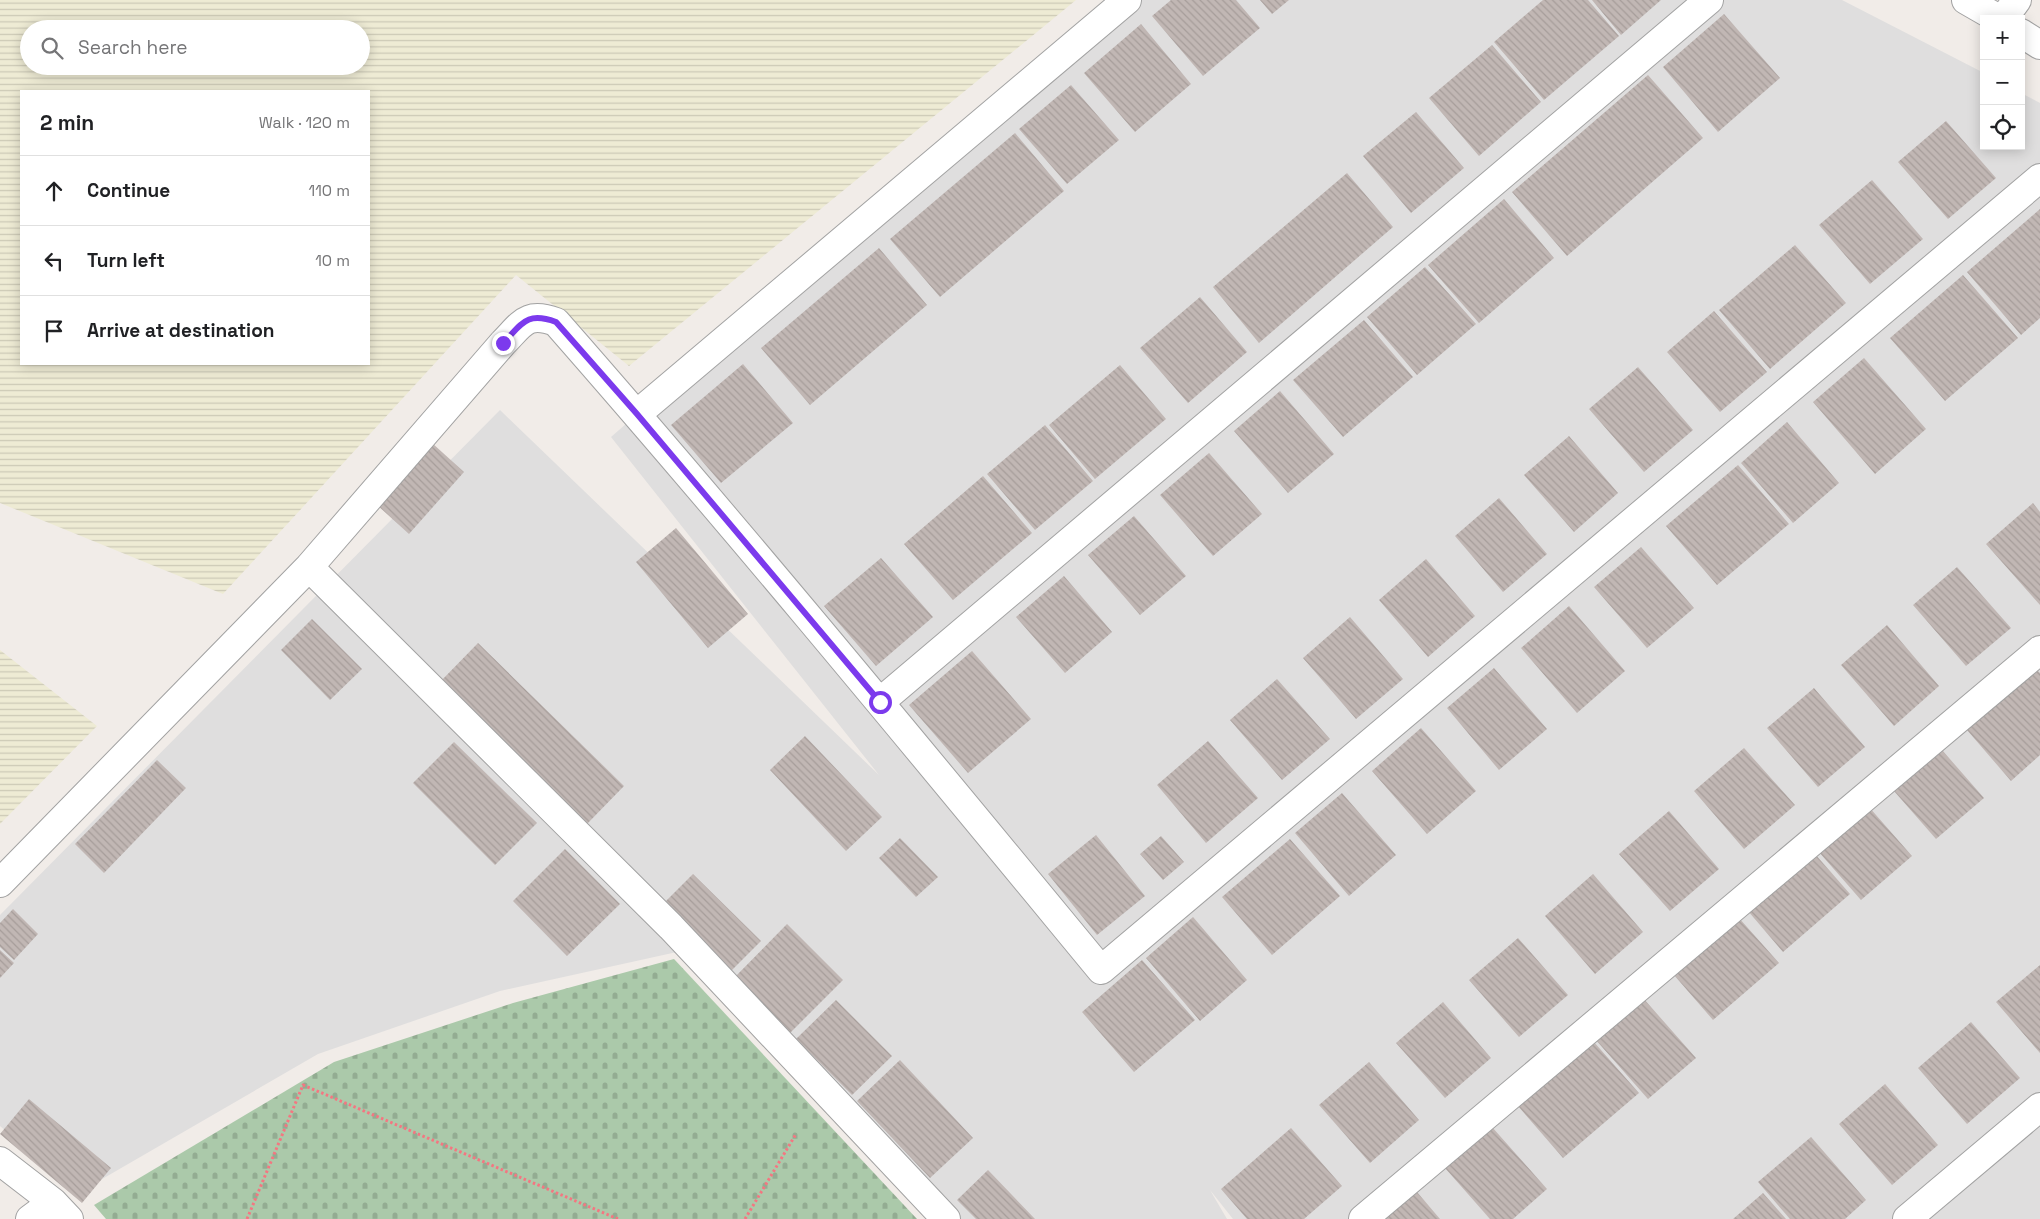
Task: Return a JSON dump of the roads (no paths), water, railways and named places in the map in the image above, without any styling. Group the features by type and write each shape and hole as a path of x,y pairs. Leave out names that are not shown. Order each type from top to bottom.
{"street":[{"path":"637,414 1126,0"},
{"path":"880,702 1709,0"},
{"path":"1966,0 1991,15"},
{"path":"2006,15 2017,0"},
{"path":"2025,36 2040,45"},
{"path":"0,883 309,567 503,343 528,319 541,316 556,322 637,414 880,702 1101,970 2040,178"},
{"path":"309,567 671,927 946,1219"},
{"path":"1363,1219 2040,650"},
{"path":"1906,1219 2040,1107"},
{"path":"0,1161 61,1211"},
{"path":"30,1219 61,1211"}]}
